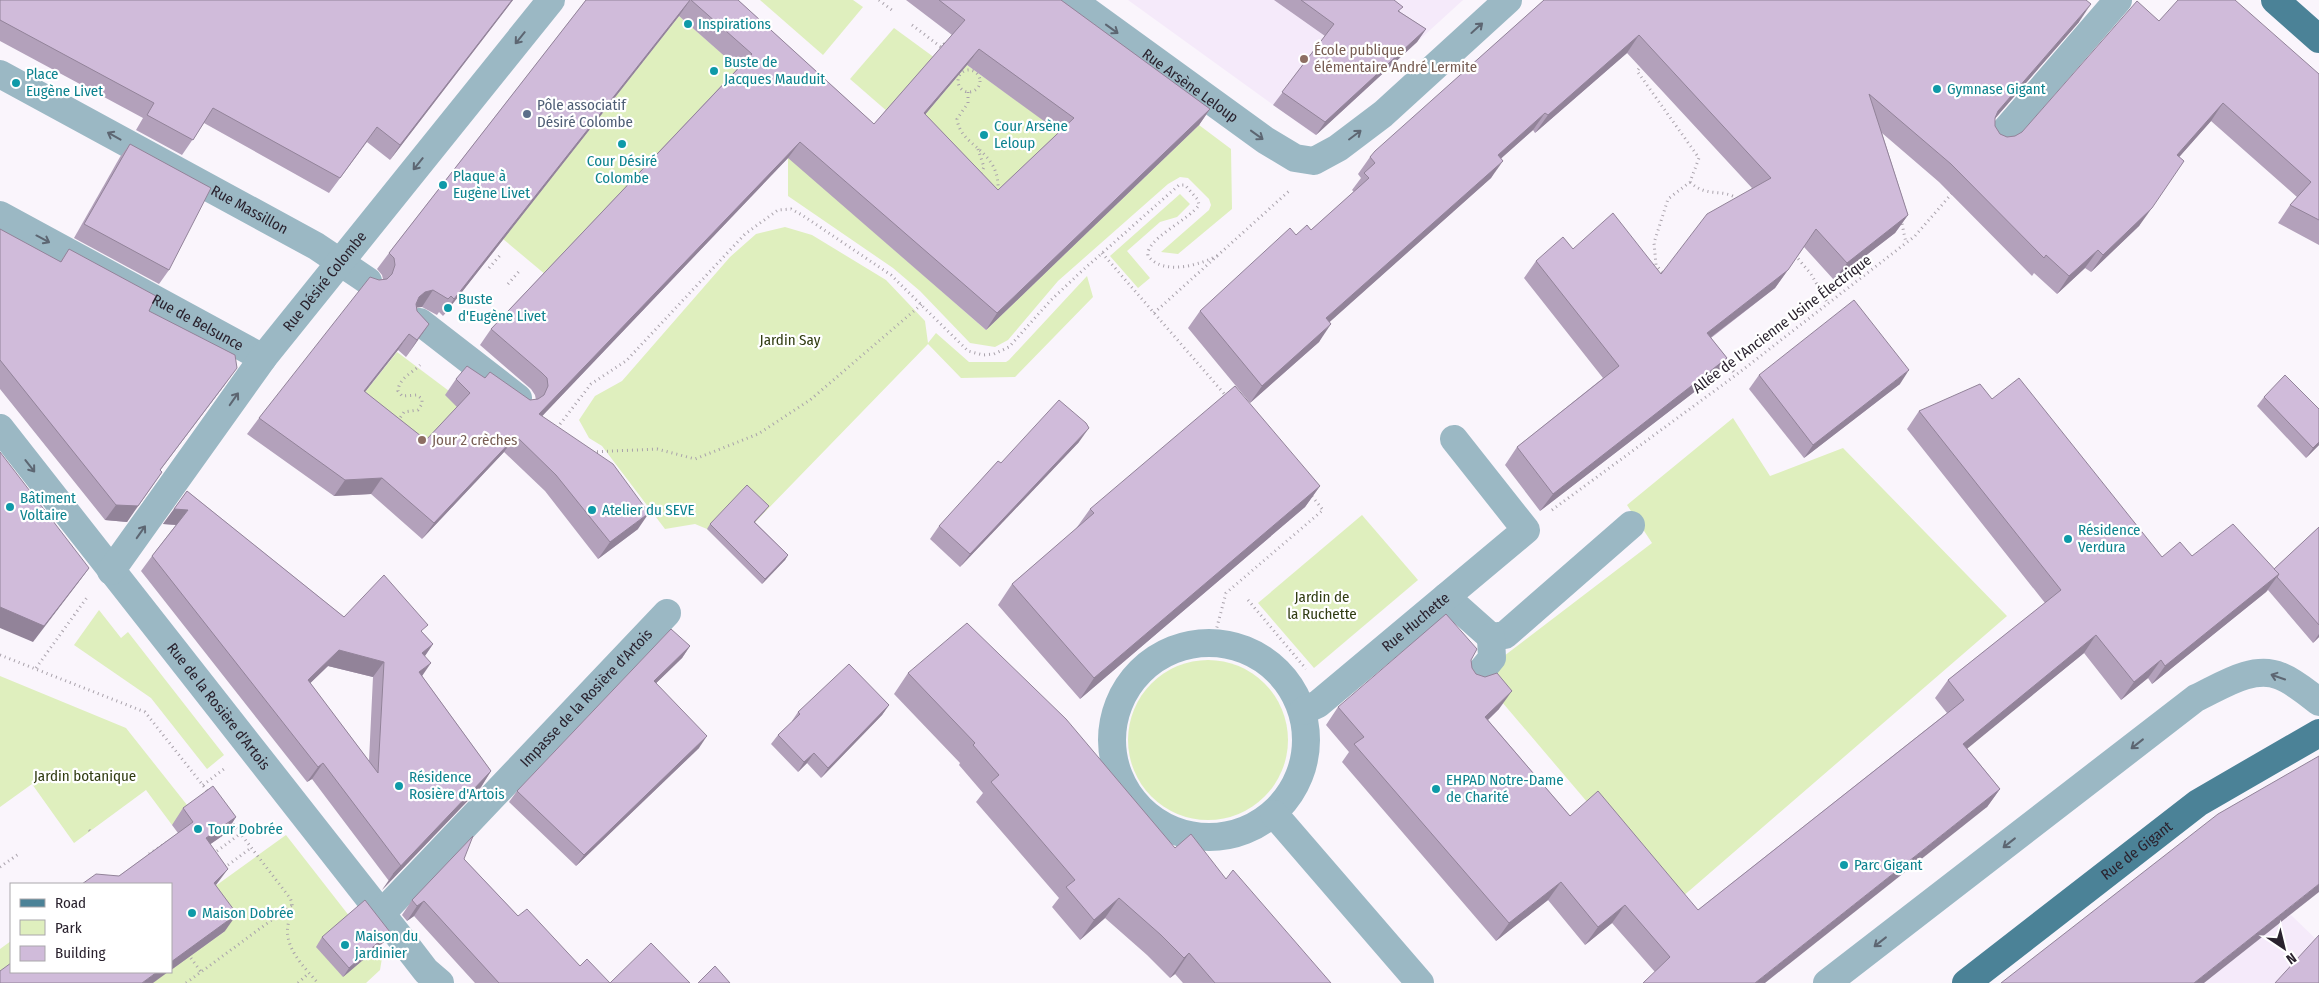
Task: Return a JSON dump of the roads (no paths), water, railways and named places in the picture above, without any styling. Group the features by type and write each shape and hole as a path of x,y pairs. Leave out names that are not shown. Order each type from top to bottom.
{"main road":[{"path":"2275,0 2319,39"},
{"name":"Rue de Gigant","path":"1966,983 2198,803 2319,733"}],"street":[{"name":"Rue Désiré Colombe","path":"112,572 263,358 551,0"},
{"name":"Rue Arsène Leloup","path":"1072,0 1265,140 1295,158 1314,161 1338,148 1383,114 1508,0"},
{"path":"1998,139 2118,0"},
{"name":"Rue Massillon","path":"0,74 340,261 368,282"},
{"name":"Rue de Belsunce","path":"0,216 263,358"},
{"path":"420,322 522,401"},
{"name":"Rue de la Rosière d'Artois","path":"0,428 382,914 426,979"},
{"name":"Rue Huchette","path":"1303,711 1318,704 1526,530 1454,440"},
{"path":"1491,637 1505,635 1631,525"},
{"path":"1446,597 1491,637 1492,658 1474,680"},
{"name":"Impasse de la Rosière d'Artois","path":"382,914 667,613"},
{"path":"1213,642 1243,647 1270,662 1290,684 1303,711 1307,738 1303,767 1292,792 1274,814 1246,830 1216,838 1184,834 1155,821 1132,800 1117,772 1111,741 1116,710 1130,681 1153,659 1182,646 1213,642"},
{"path":"1827,983 2196,698 2251,673 2266,673 2280,675 2319,702"},
{"path":"1274,814 1420,983"}],"place":[{"name":"Inspirations","path":"688,24"},
{"name":"École publique élémentaire André Lermite","path":"1304,59"},
{"name":"Buste de Jacques Mauduit","path":"714,71"},
{"name":"Place Eugène Livet","path":"16,83"},
{"name":"Gymnase Gigant","path":"1937,89"},
{"name":"Pôle associatif Désiré Colombe","path":"527,114"},
{"name":"Cour Arsène Leloup","path":"984,135"},
{"name":"Cour Désiré Colombe","path":"622,144"},
{"name":"Plaque à Eugène Livet","path":"443,185"},
{"name":"Buste d'Eugène Livet","path":"448,308"},
{"name":"Jour 2 crèches","path":"422,440"},
{"name":"Bâtiment Voltaire","path":"10,507"},
{"name":"Atelier du SEVE","path":"592,510"},
{"name":"Résidence Verdura","path":"2068,539"},
{"name":"Résidence Rosière d'Artois","path":"399,786"},
{"name":"EHPAD Notre-Dame de Charité","path":"1436,789"},
{"name":"Tour Dobrée","path":"198,829"},
{"name":"Parc Gigant","path":"1844,865"},
{"name":"Maison Dobrée","path":"192,913"},
{"name":"Maison du jardinier","path":"345,945"}],"park label":[{"name":"Jardin Say","path":"790,340"},
{"name":"Jardin de la Ruchette","path":"1322,606"},
{"name":"Jardin botanique","path":"85,776"}]}
